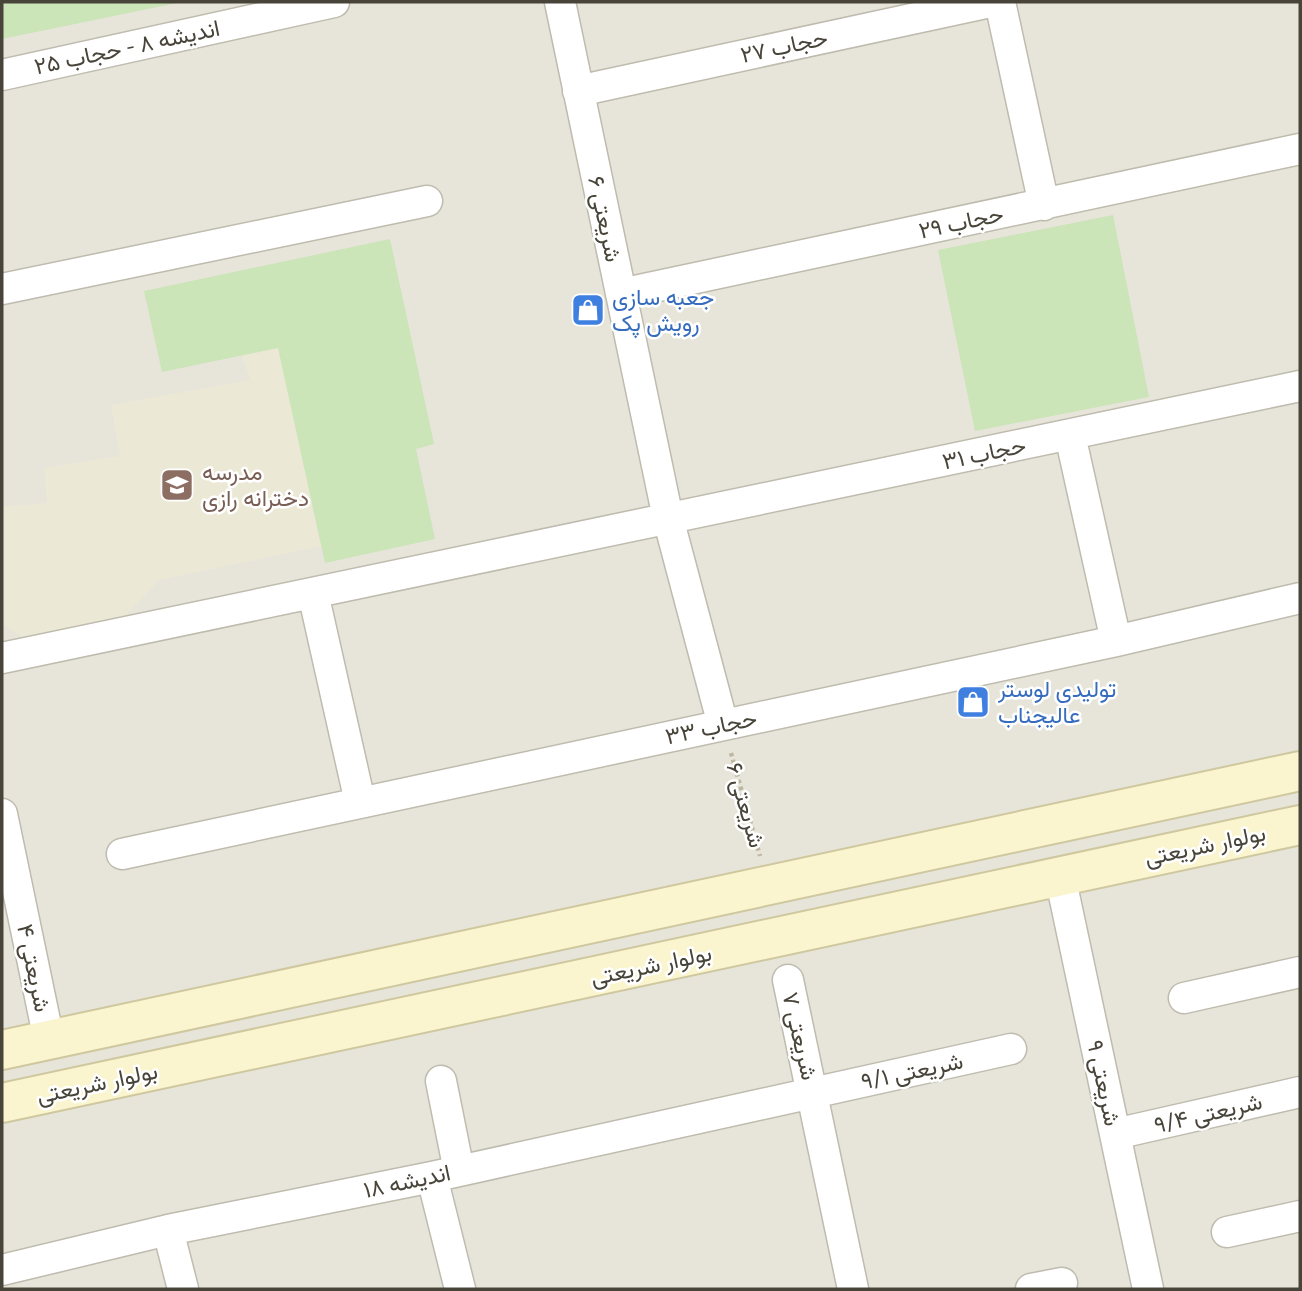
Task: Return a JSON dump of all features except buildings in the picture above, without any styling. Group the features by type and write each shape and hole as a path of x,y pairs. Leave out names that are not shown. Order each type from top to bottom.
{"main road":[{"path":"2,1049 1300,771"},
{"name":"بولوار شریعتی","path":"2,1103 1300,825"}],"street":[{"name":"اندیشه ۸ - حجاب ۲۵","path":"2,75 334,2"},
{"name":"شریعتی ۶","path":"560,2 668,519 723,725"},
{"name":"حجاب ۲۷","path":"578,91 990,2"},
{"path":"1000,2 1044,205"},
{"name":"حجاب ۲۹","path":"621,294 1300,149"},
{"path":"2,289 427,201"},
{"name":"حجاب ۳۱","path":"2,659 1300,386"},
{"path":"1070,435 1116,641"},
{"path":"313,593 360,802"},
{"name":"حجاب ۳۳","path":"122,853 1116,641 1300,598"},
{"name":"شریعتی ۴","path":"2,814 9,885 48,1040"},
{"name":"شریعتی ۹","path":"1060,876 1148,1289"},
{"path":"1184,998 1300,972"},
{"name":"شریعتی ۷","path":"788,980 853,1289"},
{"name":"شریعتی ۹/۱","path":"813,1092 1011,1049"},
{"path":"441,1081 446,1174 460,1289"},
{"name":"اندیشه ۱۸","path":"2,1270 168,1230 446,1174 813,1092"},
{"name":"شریعتی ۹/۴","path":"1115,1134 1300,1092"},
{"path":"1227,1232 1300,1216"},
{"path":"168,1230 183,1289"},
{"path":"1031,1289 1062,1283"}],"path":[{"name":"شریعتی ۶","path":"723,725 768,885"}],"shaded area":[{"path":"2,2 1300,2 1300,1289 2,1289"},
{"name":"مدرسه دخترانه رازی","path":"278,347 321,546 159,580 124,617 23,637 2,624 2,507 47,503 44,468 120,456 111,405 250,380 242,355"}],"green space":[{"path":"2,2 182,2 2,39"},
{"path":"1113,215 1149,397 975,431 938,250"},
{"path":"390,239 434,444 416,449 435,539 325,563 278,348 162,372 144,291"}],"place":[{"name":"جعبه سازی رویش پک","path":"588,310"},
{"name":"مدرسه دخترانه رازی","path":"177,485"},
{"name":"تولیدی لوستر عالیجناب","path":"973,702"}]}
